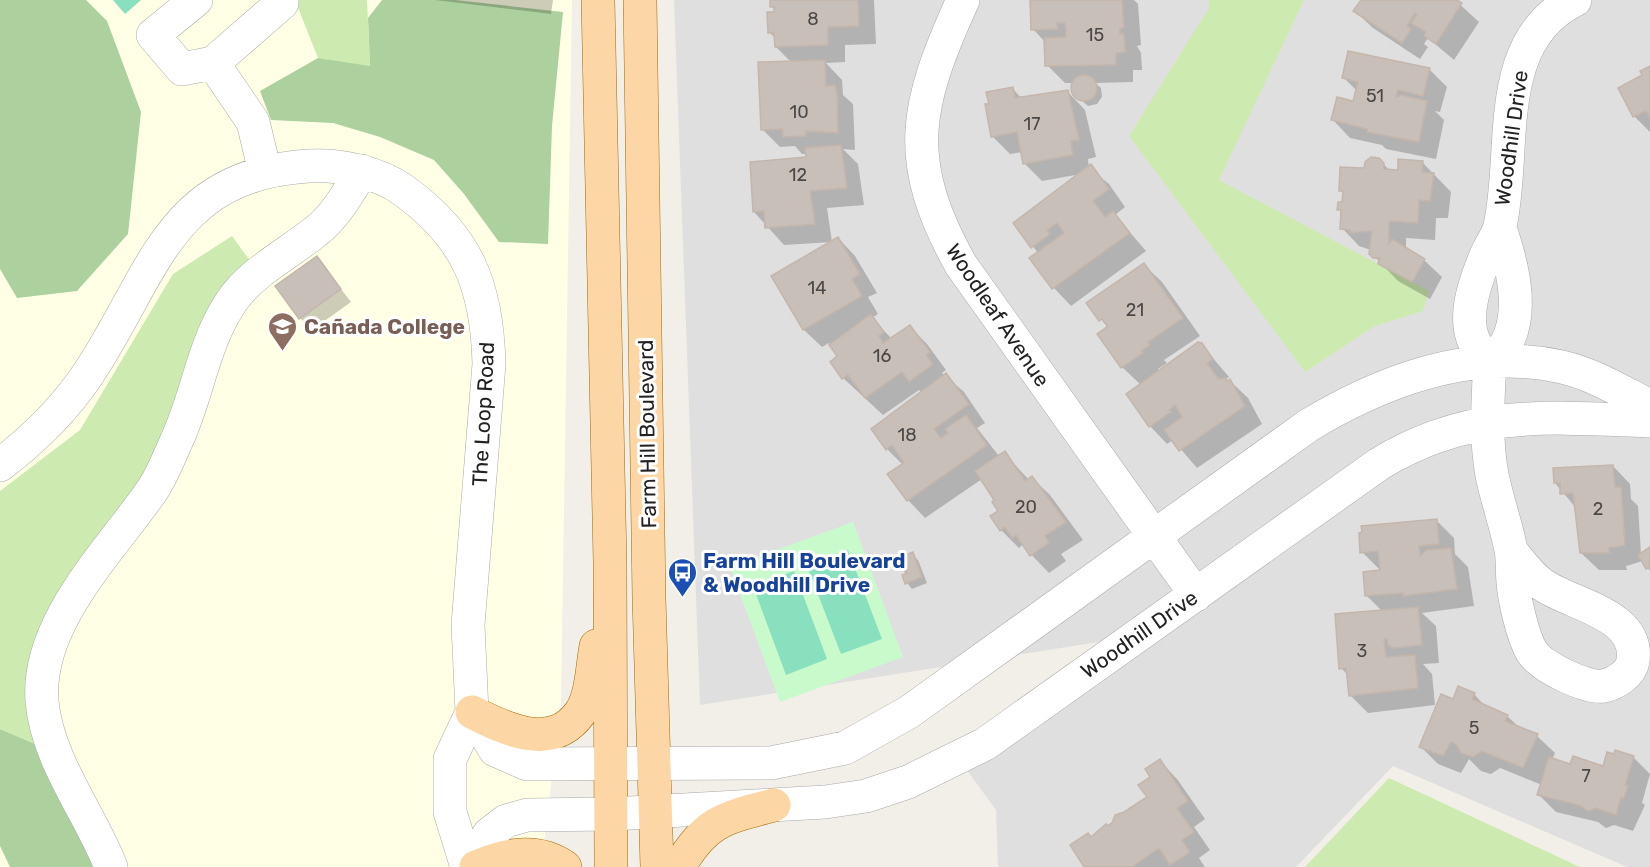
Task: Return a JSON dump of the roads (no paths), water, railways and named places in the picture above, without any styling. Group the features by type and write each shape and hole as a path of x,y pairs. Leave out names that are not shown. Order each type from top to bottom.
{"main road":[{"name":"Farm Hill Boulevard","path":"598,0 610,562 611,867"},
{"name":"Farm Hill Boulevard","path":"640,0 649,598 657,867"},
{"path":"472,712 507,729 531,735 550,734 566,727 580,712 588,691 610,562"},
{"path":"679,867 702,834 721,819 774,805"},
{"path":"476,867 504,855 533,855 556,861 565,867"}],"street":[{"path":"196,0 153,35 182,69 213,63 282,3 282,0"},
{"name":"Woodleaf Avenue","path":"963,0 930,79 923,116 921,153 927,191 934,210 961,265 1196,595"},
{"name":"Woodhill Drive","path":"1490,361 1505,345 1513,327 1513,276 1500,228 1511,110 1522,57 1542,23 1555,11 1575,0"},
{"path":"213,63 253,122 265,172"},
{"name":"The Loop Road","path":"0,465 45,426 88,374 155,258 178,225 205,201 240,178 280,168 321,165 362,171 397,186 433,214 453,235 474,270 488,328 489,364 468,625 472,712"},
{"path":"111,867 46,728 43,674 52,643 70,604 152,490 177,441 221,319 238,293 317,231 330,218 362,171"},
{"path":"1490,361 1486,423 1492,475 1512,552"},
{"path":"472,712 495,750 527,764 771,764 845,748 909,712 1309,425 1349,401 1426,372 1490,361 1530,362 1563,367 1588,375 1650,406"},
{"name":"Woodhill Drive","path":"612,814 825,802 866,796 908,782 985,744 1407,447 1433,436 1486,423 1549,417 1650,421"},
{"path":"468,867 450,812 450,759 472,712"},
{"path":"468,867 489,834 506,821 527,815 612,814"}],"place":[{"name":"Cañada College","path":"283,352"},
{"name":"Farm Hill Boulevard & Woodhill Drive","path":"682,598"}]}
